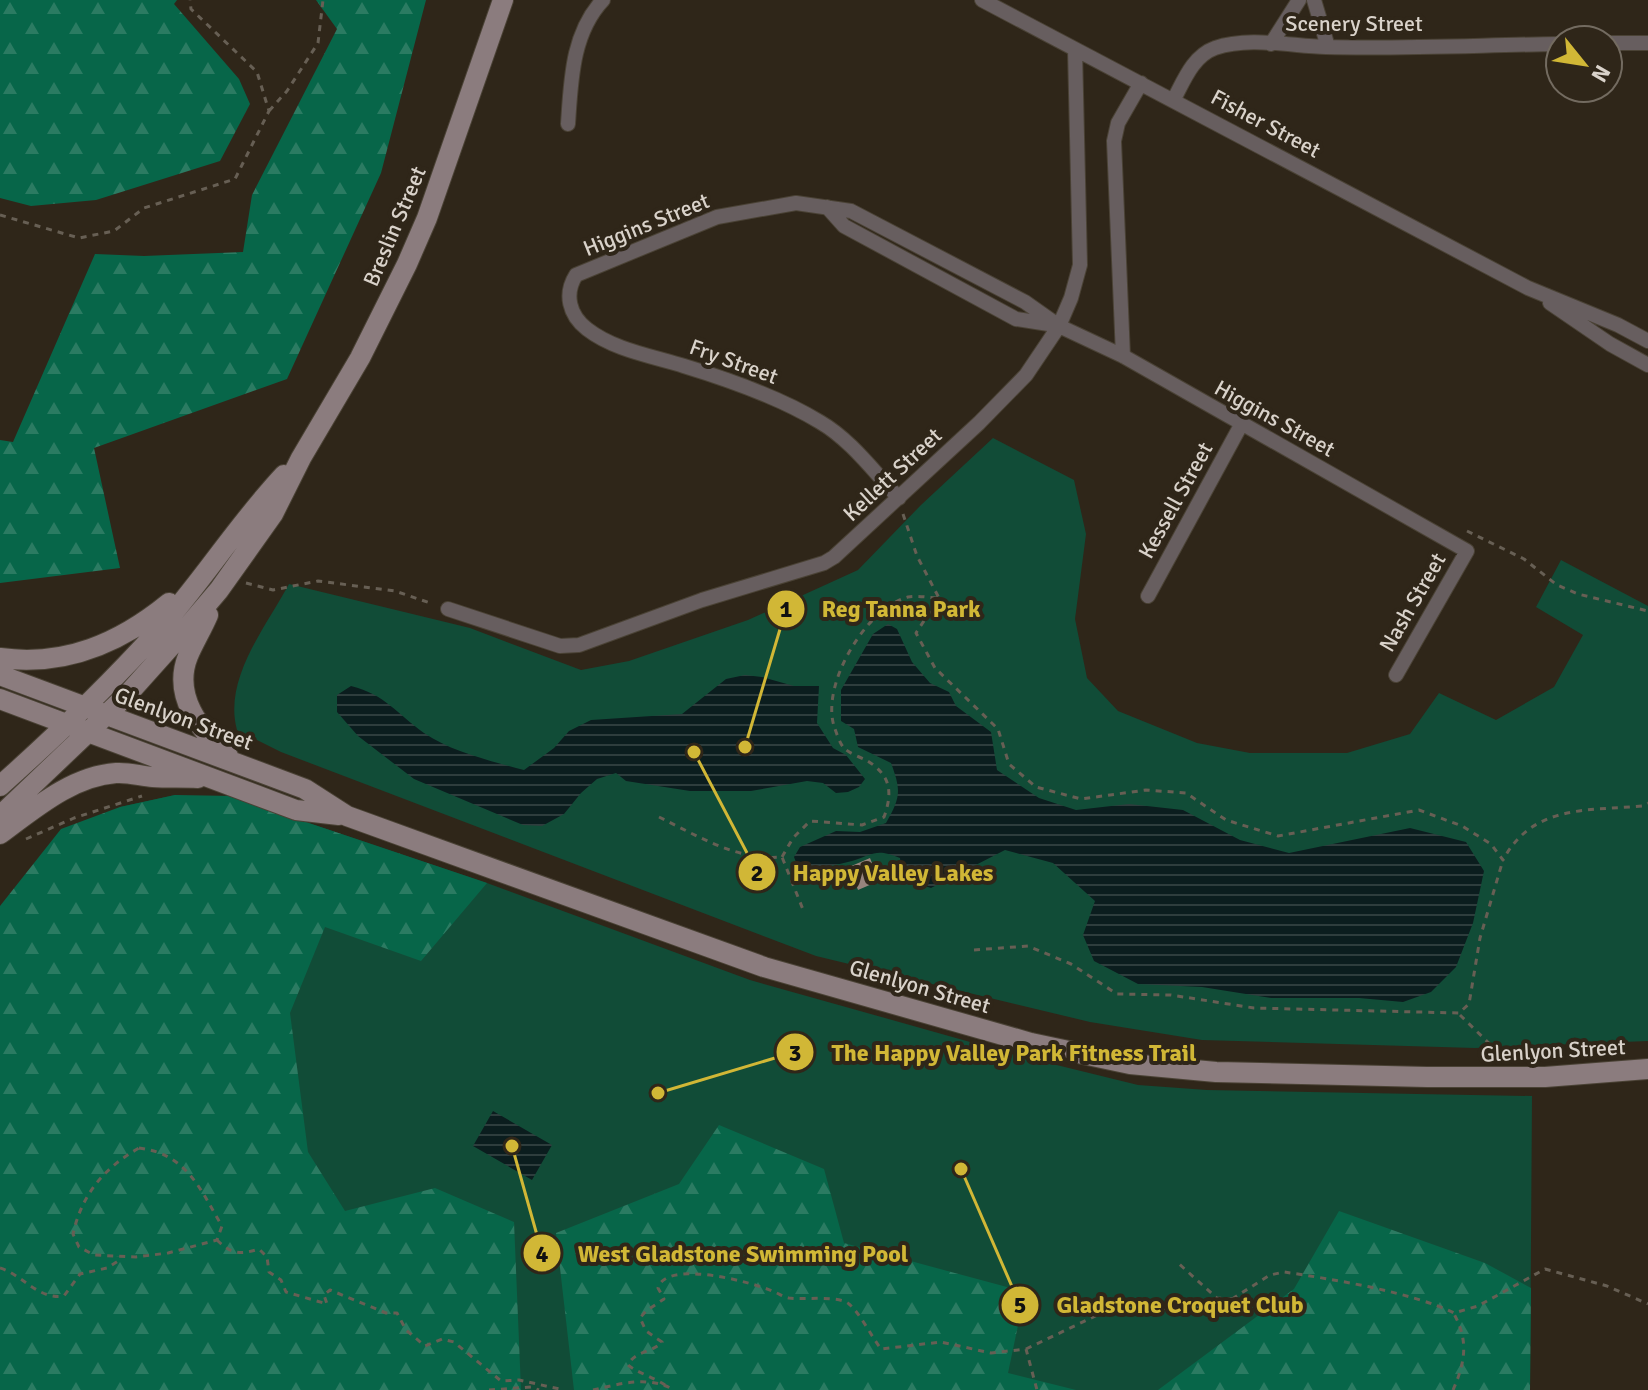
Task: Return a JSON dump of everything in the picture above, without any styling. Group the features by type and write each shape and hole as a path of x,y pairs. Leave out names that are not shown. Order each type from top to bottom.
{"main road":[{"name":"Breslin Street","path":"0,816 107,715 179,637 219,590 273,514 301,458 360,358 407,264 427,218 503,0"},
{"name":"Breslin Street","path":"0,786 68,724 158,631 259,502 301,458"},
{"path":"0,658 37,661 92,649 122,637 196,584"},
{"path":"219,590 188,656 184,683 188,705 197,723 235,762"},
{"name":"Glenlyon Street","path":"0,675 305,789 347,816 764,967 1031,1043 1130,1064 1216,1072 1545,1077 1648,1069"},
{"name":"Glenlyon Street","path":"0,699 296,810 347,816"},
{"path":"0,834 69,787 96,776 118,772 152,777 210,778"}],"street":[{"path":"568,124 579,38 592,12 603,0"},
{"name":"Fisher Street","path":"982,0 1528,288 1618,325 1648,341"},
{"path":"1271,44 1299,0"},
{"path":"1314,0 1328,47"},
{"name":"Scenery Street","path":"1174,99 1189,69 1200,57 1215,48 1242,43 1328,47 1544,44"},
{"path":"1624,43 1648,43"},
{"name":"Kellett Street","path":"448,609 560,646 579,645 702,600 824,563 834,557 1026,375 1059,326 1080,265 1075,50"},
{"path":"1123,356 1114,141 1118,123 1141,83"},
{"name":"Higgins Street","path":"576,275 717,217 796,203 851,211 1025,302 1059,326 1123,356 1467,551"},
{"name":"Fry Street","path":"576,275 569,285 569,299 574,316 586,328 622,347 785,402 820,421 839,434 899,498"},
{"name":"Fisher Street","path":"1528,288 1610,344 1648,365"},
{"name":"Kessell Street","path":"1148,596 1241,425"},
{"name":"Nash Street","path":"1396,675 1467,551"}],"path":[{"path":"190,0 191,9 257,72 269,111"},
{"path":"0,215 79,238 114,231 144,208 235,179 269,111 287,91 318,43 323,0"},
{"path":"899,498 917,556 939,598"},
{"path":"1463,530 1524,559 1557,585 1578,594 1648,611"},
{"path":"245,583 273,590 318,581 395,591 448,609"},
{"path":"782,857 793,838 810,821 862,825 884,817 891,796 888,782 871,763 844,748 833,723 832,696 840,668 862,630 908,597 939,598"},
{"path":"939,598 916,633 935,668 998,729 1009,764 1036,787 1081,799 1146,790 1186,793 1226,820 1278,836 1419,810 1462,826 1491,844 1503,860"},
{"path":"27,839 74,818 130,802 149,788"},
{"path":"974,950 1028,946 1071,964 1117,994 1171,995 1254,1008 1459,1013 1469,1004 1480,938 1509,848 1548,817 1648,803"},
{"path":"659,817 741,855 760,859 782,857"},
{"path":"782,857 804,912"},
{"path":"1459,1013 1500,1054"},
{"path":"139,1148 158,1150 199,1184 222,1226 217,1240 168,1253 136,1257 94,1255 79,1247 73,1234 76,1219 98,1179 116,1161 139,1148"},
{"path":"217,1240 227,1250 240,1255 259,1249 267,1257 269,1272 281,1280 286,1292 327,1304 324,1295 330,1290 386,1313 397,1313 406,1330 425,1346 442,1339 454,1342 501,1381 519,1380 564,1390"},
{"path":"0,1268 54,1298 64,1296 80,1274 107,1268 118,1261 118,1256"},
{"path":"1178,1263 1217,1298 1232,1299"},
{"path":"1454,1313 1478,1306 1545,1269 1607,1286 1648,1304"},
{"path":"674,1390 645,1372 634,1370 628,1363 643,1350 661,1345 657,1337 643,1328 640,1318 664,1299 658,1288 666,1277 710,1274 787,1298 838,1299 849,1303 881,1349 941,1342 991,1353 1026,1349 1110,1309 1214,1308 1270,1275 1284,1272 1377,1291 1454,1313 1466,1347 1462,1370 1453,1390"},
{"path":"1026,1349 1037,1390"},
{"path":"593,1390 633,1381 665,1385"},
{"path":"489,1390 531,1387 539,1390"}],"green space":[{"path":"0,0 177,0 174,4 239,79 250,104 220,161 96,200 31,206 0,198"},
{"path":"316,0 426,0 381,173 287,379 94,448 120,568 0,583 0,440 13,442 95,254 144,256 243,252 252,195 337,29"},
{"path":"993,438 1074,480 1086,534 1075,619 1087,678 1118,711 1197,743 1250,753 1347,753 1410,734 1439,693 1496,720 1554,687 1583,635 1536,607 1561,560 1648,606 1648,1041 1475,1048 1202,1040 1090,1022 816,956 281,752 237,730 234,711 241,673 289,584 470,628 581,670 629,661 748,620 858,570 921,505"},
{"path":"175,795 285,815 487,883 750,980 1020,1056 1138,1085 1207,1090 1532,1096 1530,1390 0,1390 0,964 120,807"},
{"path":"175,795 234,796 487,883 421,961 325,927 290,1013 308,1152 345,1211 435,1188 514,1222 521,1390 0,1390 0,906 61,829 120,807"},
{"path":"719,1125 824,1169 844,1243 1025,1292 1008,1373 1076,1390 574,1390 556,1233 679,1184"},
{"path":"1339,1211 1485,1263 1531,1288 1530,1390 1158,1390 1294,1289"}],"shaded area":[{"path":"888,624 897,629 912,662 930,683 949,692 956,706 991,732 997,770 1039,798 1076,810 1129,804 1183,810 1240,840 1289,853 1410,828 1466,842 1484,871 1473,923 1456,967 1431,992 1403,1002 1359,998 1271,998 1202,987 1138,984 1094,961 1083,935 1095,901 1053,863 1005,850 931,888 902,879 900,858 885,853 808,871 797,865 794,857 800,847 836,831 860,832 886,823 895,806 898,787 891,763 858,747 854,729 841,721 841,690 873,634"},
{"path":"745,675 794,686 819,686 817,723 833,748 846,755 865,779 859,787 836,793 823,783 807,781 751,791 690,791 626,781 616,773 597,779 564,814 542,826 523,825 414,779 358,736 337,712 337,695 351,686 373,694 424,733 447,746 524,770 554,748 569,731 591,720 682,714 726,679"},
{"path":"493,1111 552,1145 532,1180 473,1146"}],"building":[{"path":"870,858 879,881 858,890 849,867"}],"place":[{"name":"Reg Tanna Park","path":"745,747"},
{"name":"Happy Valley Lakes","path":"694,752"},
{"name":"The Happy Valley Park Fitness Trail","path":"658,1093"},
{"name":"West Gladstone Swimming Pool","path":"512,1146"},
{"name":"Gladstone Croquet Club","path":"961,1169"}]}
